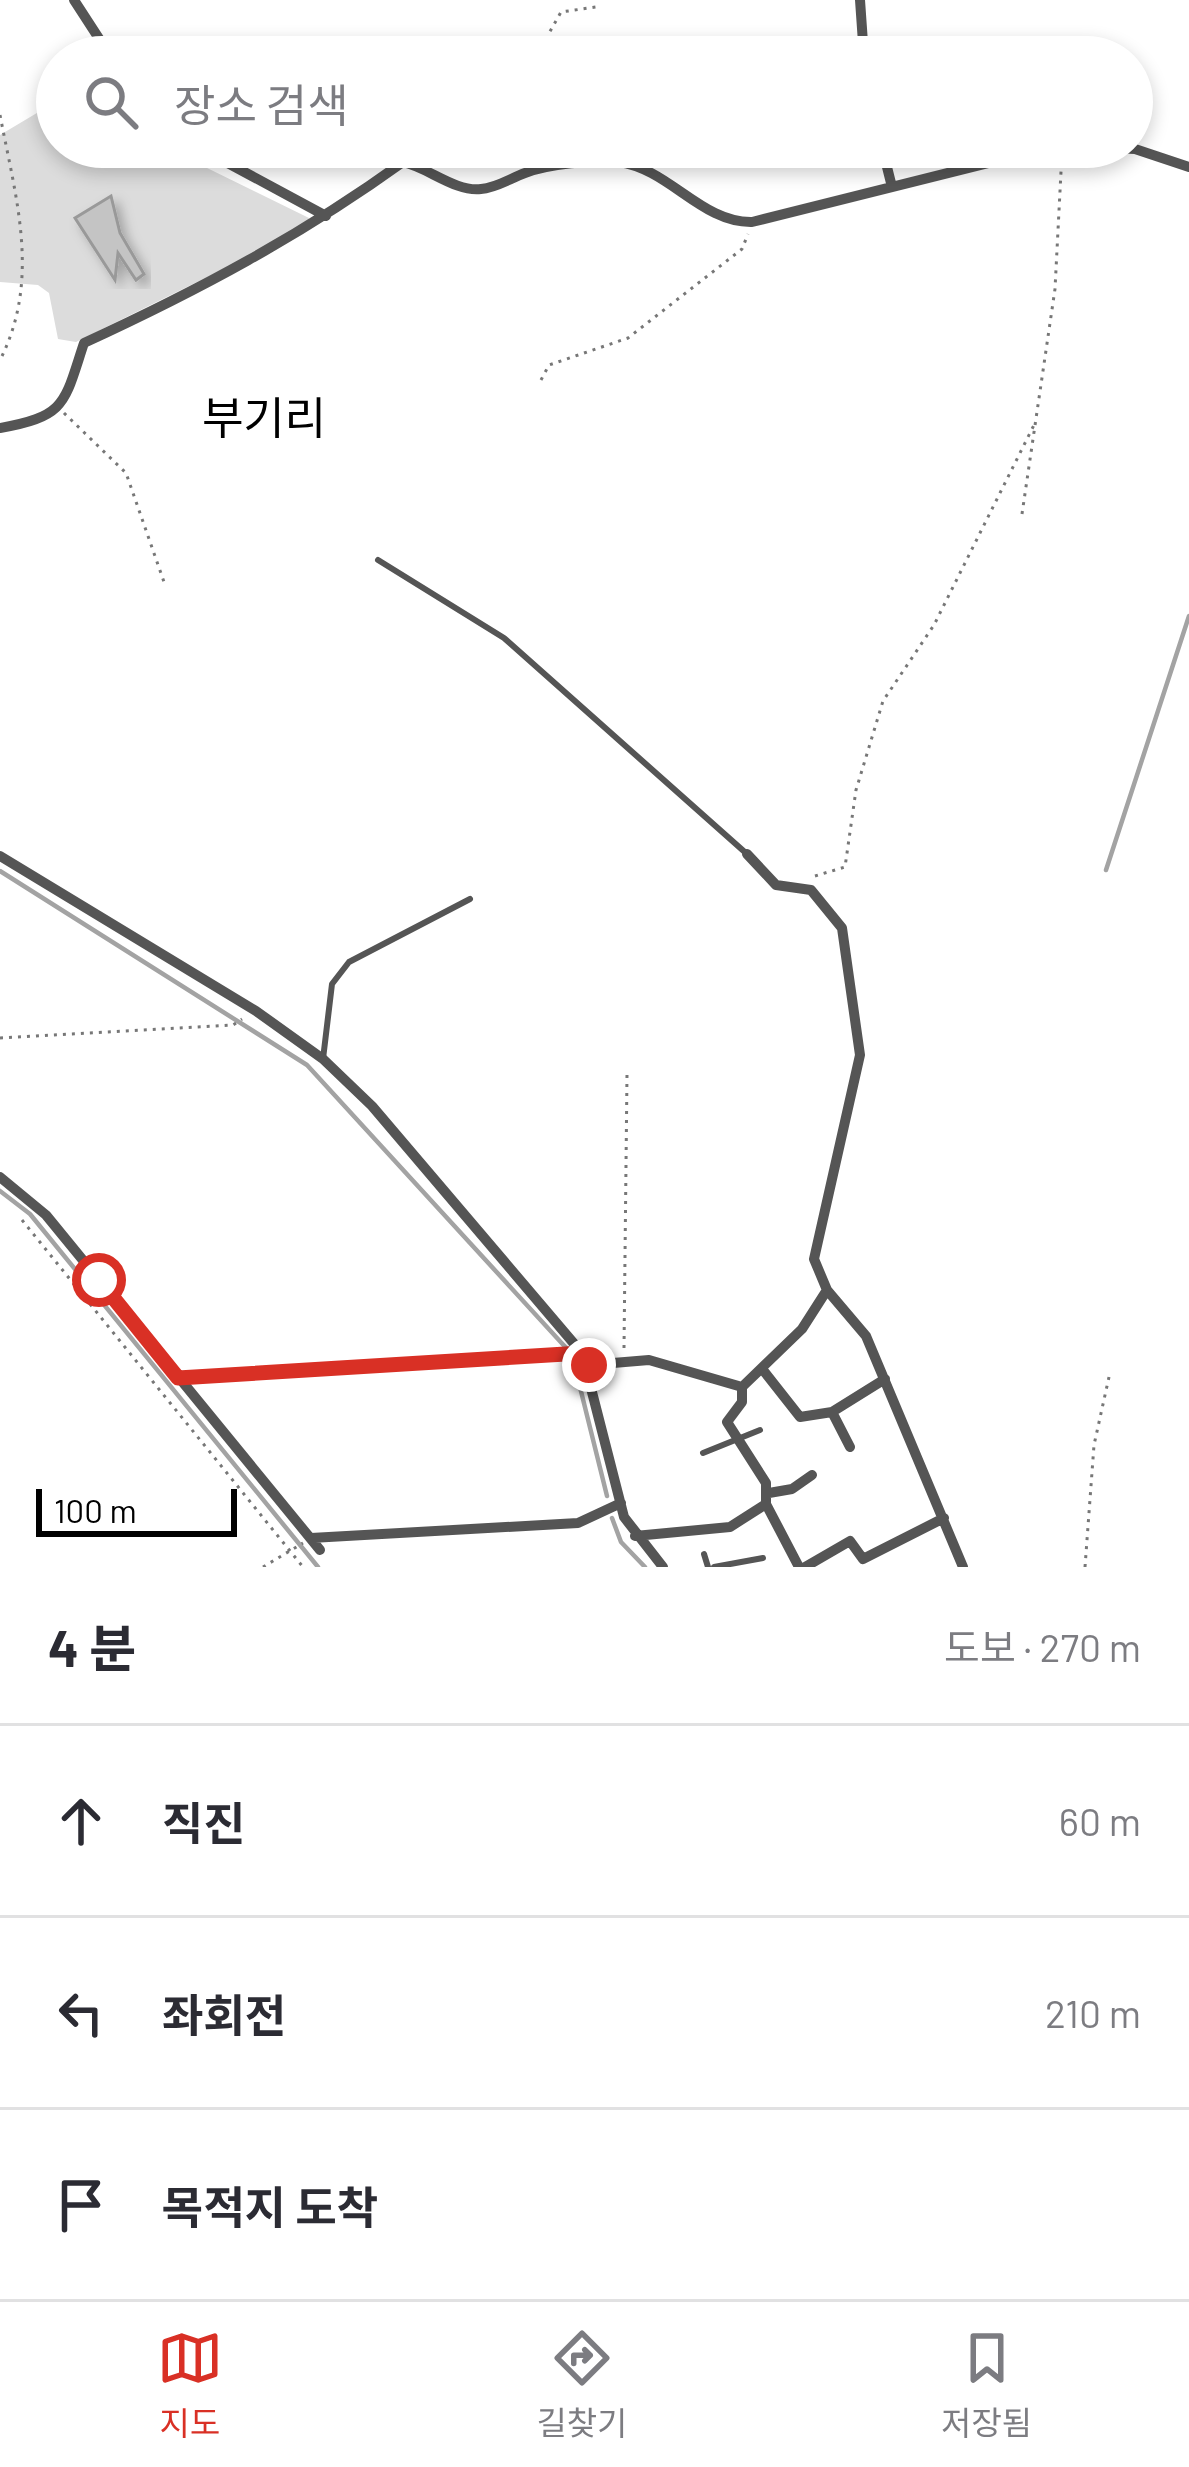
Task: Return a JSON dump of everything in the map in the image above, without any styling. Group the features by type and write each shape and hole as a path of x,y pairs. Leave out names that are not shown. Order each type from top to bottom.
{"street":[{"path":"74,0 97,36"},
{"path":"860,0 863,36"},
{"path":"1153,155 1189,166"},
{"path":"237,168 326,216"},
{"path":"0,428 44,420 60,409 84,343 206,286 326,216 394,168"},
{"path":"423,168 453,184 485,190 530,171 558,168"},
{"path":"633,168 663,178 715,213 752,222 968,168"},
{"path":"887,168 892,187"},
{"path":"747,854 776,885 811,890 842,928 860,1054 814,1259 827,1290 866,1336 964,1567"},
{"path":"0,856 256,1012 323,1059 372,1106 585,1359 621,1503 635,1536 663,1567"},
{"path":"0,1177 46,1215 320,1550"},
{"path":"742,1387 802,1330 827,1290"},
{"path":"585,1359 649,1360 742,1387"},
{"path":"763,1370 800,1418 832,1412 885,1379"},
{"path":"742,1387 742,1402 728,1422 802,1567 850,1541 863,1559 944,1518"},
{"path":"832,1412 850,1448"},
{"path":"635,1536 730,1527 767,1499 812,1475"},
{"path":"311,1538 578,1523 621,1503"}],"lane":[{"path":"378,560 503,638 747,854"},
{"path":"323,1059 332,984 349,962 470,899"},
{"path":"703,1453 760,1430"},
{"path":"704,1553 711,1567 763,1558"}],"path":[{"path":"548,36 561,12 596,7"},
{"path":"0,115 26,262 14,334 0,360"},
{"path":"1022,514 1055,289 1062,168"},
{"path":"541,380 549,365 628,338 662,313 742,249 752,222"},
{"path":"60,409 126,472 164,582"},
{"path":"811,890 814,877 845,867 856,790 884,701 934,625 1035,423"},
{"path":"0,1038 245,1017"},
{"path":"624,1360 627,1073"},
{"path":"22,1220 294,1550 303,1567"},
{"path":"178,1378 585,1359"},
{"path":"1085,1567 1094,1444 1109,1377"},
{"path":"263,1567 294,1550"}],"shaded area":[{"path":"36,114 36,168 207,168 309,218 306,228 76,342 58,339 49,293 38,285 0,282 0,135"}],"building":[{"path":"111,196 120,233 144,274 136,280 118,253 115,280 75,218"}],"waterway":[{"path":"1106,870 1189,616"},
{"path":"0,871 307,1065 568,1350"},
{"path":"0,1191 30,1214 318,1567"},
{"path":"573,1359 607,1496"},
{"path":"612,1518 621,1542 645,1567"}],"district":[{"name":"부기리","path":"264,418"}],"route":[{"path":"99,1280 178,1378 582,1353 589,1365"}]}
